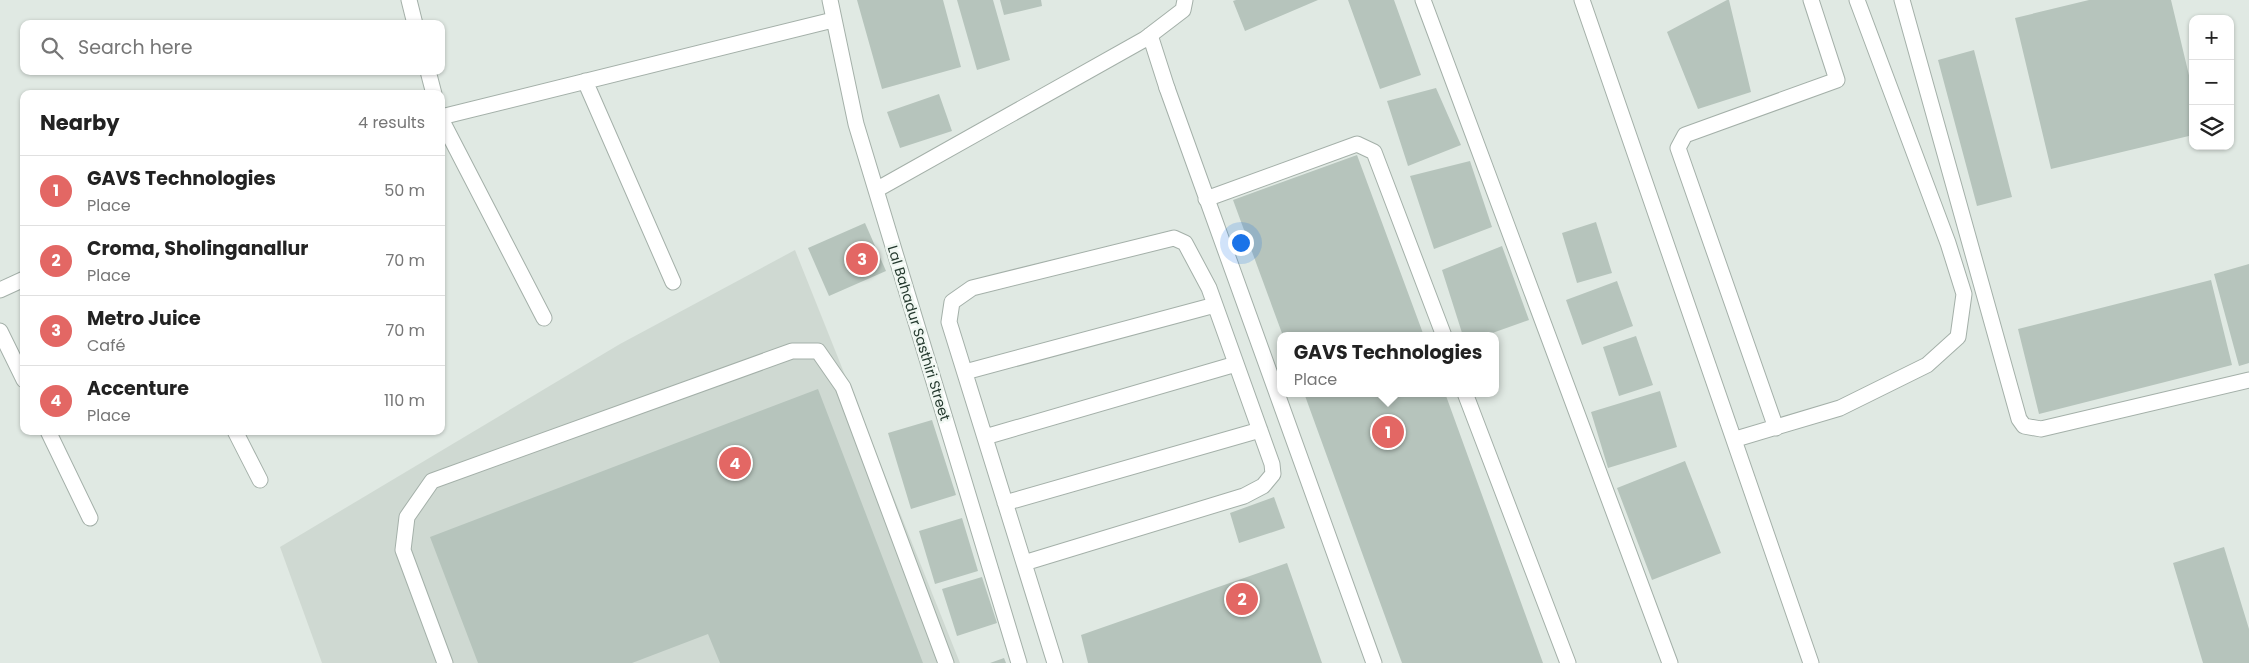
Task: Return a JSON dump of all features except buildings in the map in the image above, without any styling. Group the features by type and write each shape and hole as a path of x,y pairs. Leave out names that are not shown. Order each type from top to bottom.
{"street":[{"path":"409,0 414,20"},
{"name":"Lal Bahadur Sasthiri Street","path":"830,0 856,124 1018,663"},
{"path":"876,190 1150,34 1182,10 1185,0"},
{"path":"1423,0 1670,663"},
{"path":"1582,0 1736,440 1811,663"},
{"path":"1776,428 1678,148 1685,136 1837,80 1811,0"},
{"path":"1736,440 1840,408 1928,365 1958,337 1964,294 1948,243 1857,0"},
{"path":"1902,0 2019,419 2024,426 2040,429 2249,380"},
{"path":"445,117 833,20"},
{"path":"1150,34 1206,199 1277,395"},
{"path":"429,75 433,90"},
{"path":"585,81 673,282"},
{"path":"445,126 544,318"},
{"path":"1206,199 1358,144 1374,152 1442,332"},
{"path":"1024,562 1244,496 1256,489 1273,474 1260,430 1209,288 1185,243 1174,238 972,288 952,302 950,322 1055,663"},
{"path":"0,290 20,281"},
{"path":"965,372 1215,305"},
{"path":"0,331 20,372"},
{"path":"445,663 403,550 407,517 432,481 792,351 818,352 844,387 946,663"},
{"path":"985,437 1236,364"},
{"path":"1278,397 1374,663"},
{"path":"1468,397 1568,663"},
{"path":"1005,503 1260,430"},
{"path":"50,435 90,518"},
{"path":"237,435 260,480"}],"shaded area":[{"path":"795,250 960,663 322,663 280,547 620,344"}],"place":[{"name":"Metro Juice","path":"862,259"},
{"name":"GAVS Technologies","path":"1388,432"},
{"name":"Accenture","path":"735,463"},
{"name":"Croma, Sholinganallur","path":"1242,599"}]}
